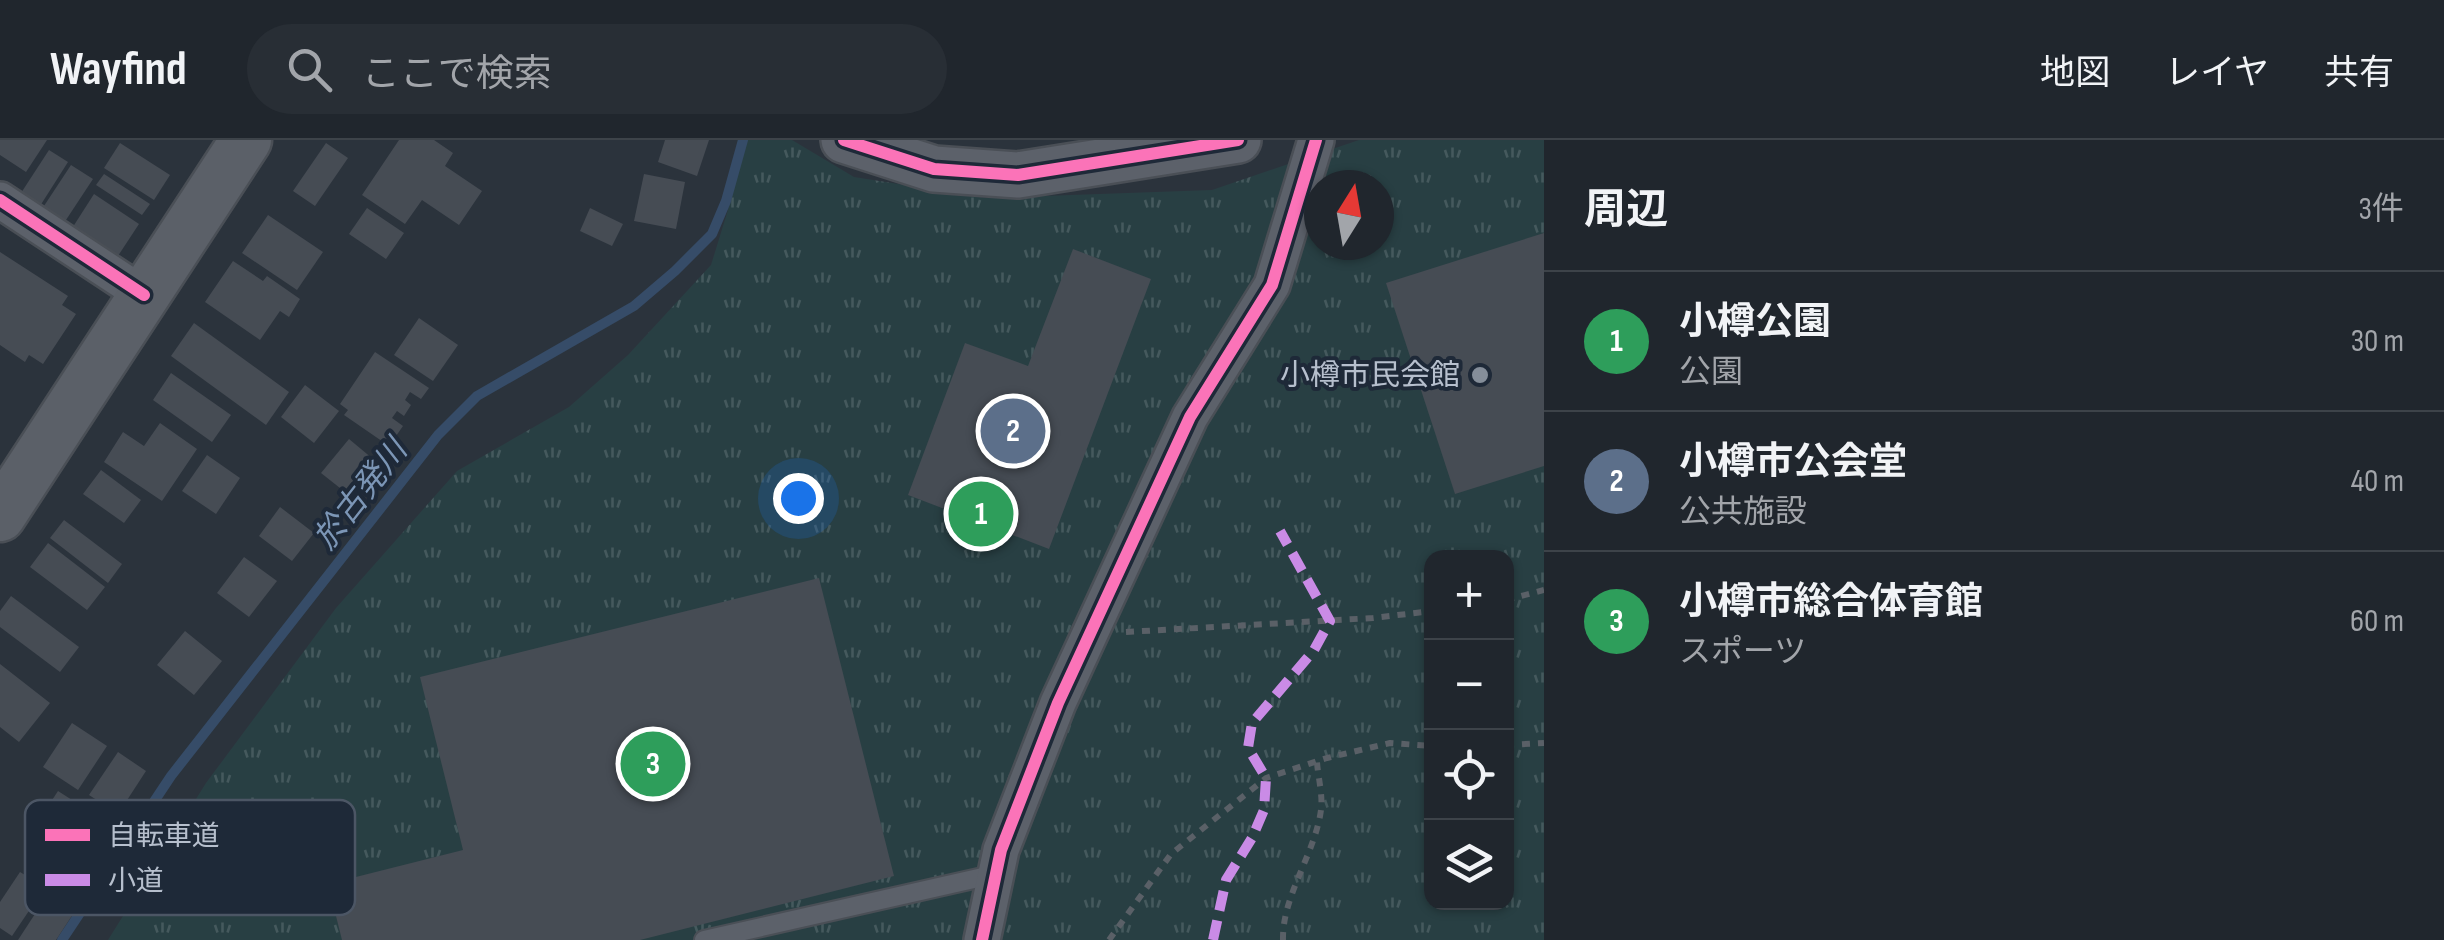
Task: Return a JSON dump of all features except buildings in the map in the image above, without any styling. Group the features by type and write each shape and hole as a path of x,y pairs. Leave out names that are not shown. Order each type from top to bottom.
{"main road":[{"path":"8,486 144,296 246,140"}],"street":[{"path":"844,140 934,168 1018,175 1238,140"},
{"path":"982,940 1001,850 1058,703 1190,417 1272,285 1316,140"},
{"path":"0,200 144,296"}],"lane":[{"path":"704,940 996,874"}],"path":[{"path":"1514,598 1544,590"},
{"path":"1090,634 1424,612"},
{"path":"1514,745 1544,743"},
{"path":"1109,940 1171,854 1266,778 1390,744 1424,746"},
{"path":"1283,940 1282,921 1302,875 1321,808 1317,762"}],"green space":[{"path":"738,140 792,140 854,177 987,198 1212,190 1359,140 1544,140 1544,940 108,940 124,915 355,915 355,800 195,800 336,608 457,471 569,407 628,355 711,265 728,210"}],"waterway":[{"name":"於古発川","path":"155,800 438,435 477,396 634,306 712,234 743,140"},
{"name":"於古発川","path":"62,940 79,915"}],"marked path":[{"path":"1213,940 1226,880 1264,810 1266,778 1248,748 1252,723 1314,650 1330,621 1280,531"}],"cycle path":[{"path":"844,140 934,169 1018,175 1238,140"},
{"path":"982,940 1001,850 1058,703 1190,417 1272,285 1316,140"},
{"path":"0,200 144,295"}],"place":[{"name":"小樽市民会館","path":"1480,375"},
{"name":"小樽市公会堂","path":"1013,431"},
{"name":"小樽公園","path":"981,514"},
{"name":"小樽市総合体育館","path":"653,764"}]}
